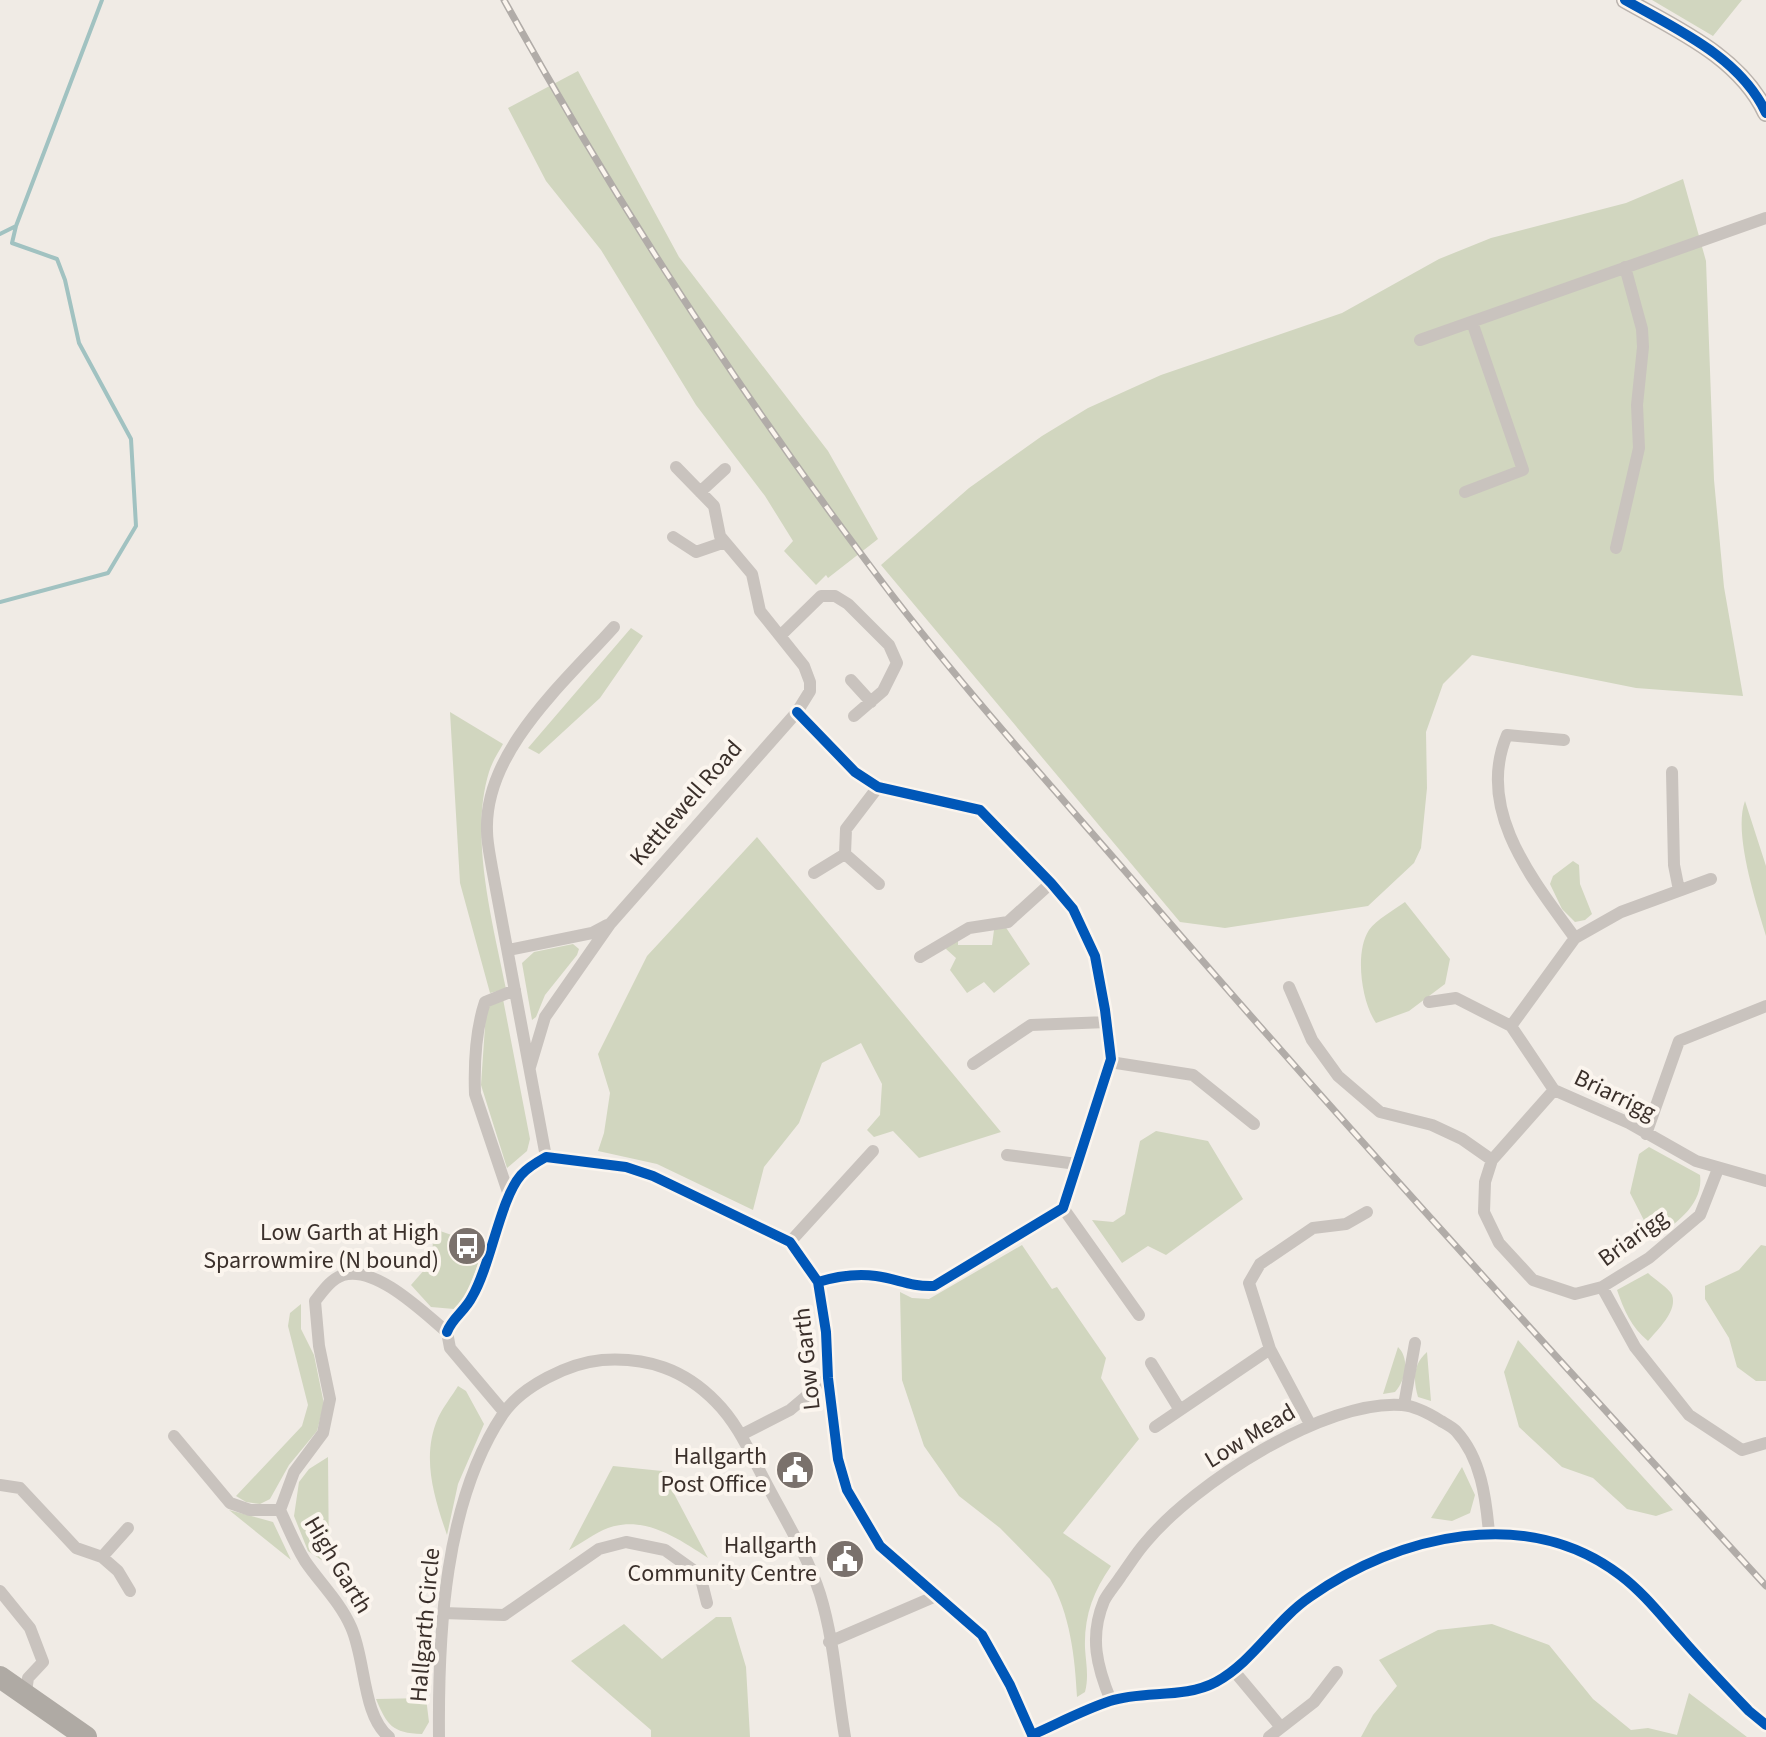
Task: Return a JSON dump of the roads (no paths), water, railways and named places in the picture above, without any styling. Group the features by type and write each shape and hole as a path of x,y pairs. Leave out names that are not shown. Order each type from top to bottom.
{"highway":[{"path":"0,1677 86,1737"}],"street":[{"path":"1625,0 1714,53 1740,76 1766,113"},
{"path":"1420,340 1766,218"},
{"path":"1616,548 1639,448 1637,405 1643,347 1642,329 1625,267"},
{"path":"1465,492 1523,470 1472,322"},
{"path":"676,467 714,506 720,536 752,574 760,611 804,666 810,691 797,712 855,772 878,787 980,810 1073,909 1095,956 1107,1022 1110,1062 1063,1208 934,1286 914,1286 877,1276 843,1274 818,1282"},
{"path":"700,492 725,469"},
{"path":"673,537 696,552 725,542"},
{"path":"780,636 821,596 835,596 848,604 889,645 897,663 883,691 854,716"},
{"path":"447,1332 451,1322 472,1298 518,1177 546,1157 486,830 495,780 516,737 614,627"},
{"path":"851,680 871,702"},
{"name":"Kettlewell Road","path":"530,1067 545,1017 610,924 797,712"},
{"path":"1564,740 1507,735 1498,756 1496,783 1503,820 1530,875 1575,938"},
{"path":"1672,772 1674,865 1679,890"},
{"path":"845,854 846,829 878,787"},
{"path":"814,873 845,854"},
{"path":"845,854 879,884"},
{"path":"1511,1026 1575,938 1621,912 1711,879"},
{"path":"920,957 969,928 1008,922 1051,883"},
{"name":"Kettlewell Road","path":"508,950 592,933 610,924"},
{"path":"1289,987 1312,1040 1338,1076 1380,1112 1432,1125 1462,1139 1492,1160 1554,1090"},
{"path":"509,1195 475,1094 475,1082 481,1013 485,1002 515,990"},
{"name":"Briarrigg","path":"1429,1002 1456,998 1511,1026 1554,1090 1629,1123 1696,1161 1766,1181"},
{"path":"1646,1134 1679,1041 1766,1006"},
{"path":"973,1064 1031,1025 1107,1022"},
{"path":"1110,1062 1193,1075 1254,1124"},
{"path":"790,1242 873,1151"},
{"path":"1007,1155 1077,1164"},
{"name":"Low Garth","path":"546,1157 626,1167 653,1176 790,1242 818,1282 838,1459 847,1490 880,1546 982,1635 1010,1685 1032,1736"},
{"name":"Briarigg","path":"1492,1160 1485,1182 1484,1212 1499,1243 1533,1280 1575,1294 1602,1287 1649,1258 1700,1215 1718,1169"},
{"path":"1063,1208 1139,1315"},
{"path":"1310,1424 1270,1349 1249,1283 1260,1264 1313,1228 1346,1224 1367,1212"},
{"name":"High Garth","path":"389,1737 371,1710 364,1664 351,1627 305,1560 280,1510 294,1472 323,1433 330,1399 319,1346 315,1301 329,1284 344,1275 366,1275 409,1300 447,1332 450,1348 504,1412"},
{"path":"1602,1287 1635,1347 1689,1415 1742,1450 1766,1443"},
{"path":"1404,1405 1415,1343"},
{"path":"1155,1427 1270,1349"},
{"name":"Hallgarth Circle","path":"439,1737 438,1673 443,1613 454,1540 472,1475 504,1412 529,1390 560,1371 592,1361 627,1358 660,1365 692,1381 716,1402 741,1435 812,1572 821,1597 845,1737"},
{"path":"1151,1363 1180,1410"},
{"path":"741,1435 790,1410 828,1378"},
{"name":"Low Mead","path":"1111,1701 1097,1667 1095,1635 1105,1600 1146,1541 1190,1501 1236,1468 1310,1424 1368,1407 1404,1405 1431,1415 1455,1430 1474,1460 1486,1497 1489,1533"},
{"path":"174,1436 230,1503 250,1510 280,1510"},
{"path":"0,1485 20,1488 76,1548 102,1557 118,1571 130,1591"},
{"path":"102,1557 128,1528"},
{"path":"1032,1736 1111,1701 1189,1691 1213,1683 1234,1671 1307,1599 1356,1567 1423,1544 1489,1533 1528,1535 1566,1546 1621,1575 1749,1711 1766,1725"},
{"path":"443,1613 504,1615 599,1549 626,1542 665,1550 700,1575 707,1603"},
{"path":"0,1591 30,1628 43,1662 28,1678 22,1691"},
{"path":"829,1642 936,1596"},
{"path":"1234,1671 1280,1726"},
{"path":"1269,1737 1314,1702 1337,1672"}],"waterway":[{"path":"0,234 16,226 102,0"},
{"path":"0,602 108,573 136,526 131,439 79,343 65,280 57,259 12,243 16,226"}],"railway":[{"path":"504,0 588,146 724,360 820,498 931,644 1283,1052 1766,1586"}],"place":[{"name":"Low Garth at High Sparrowmire (N bound)","path":"467,1246"},
{"name":"Hallgarth Post Office","path":"795,1470"},
{"name":"Hallgarth Community Centre","path":"845,1559"}]}
